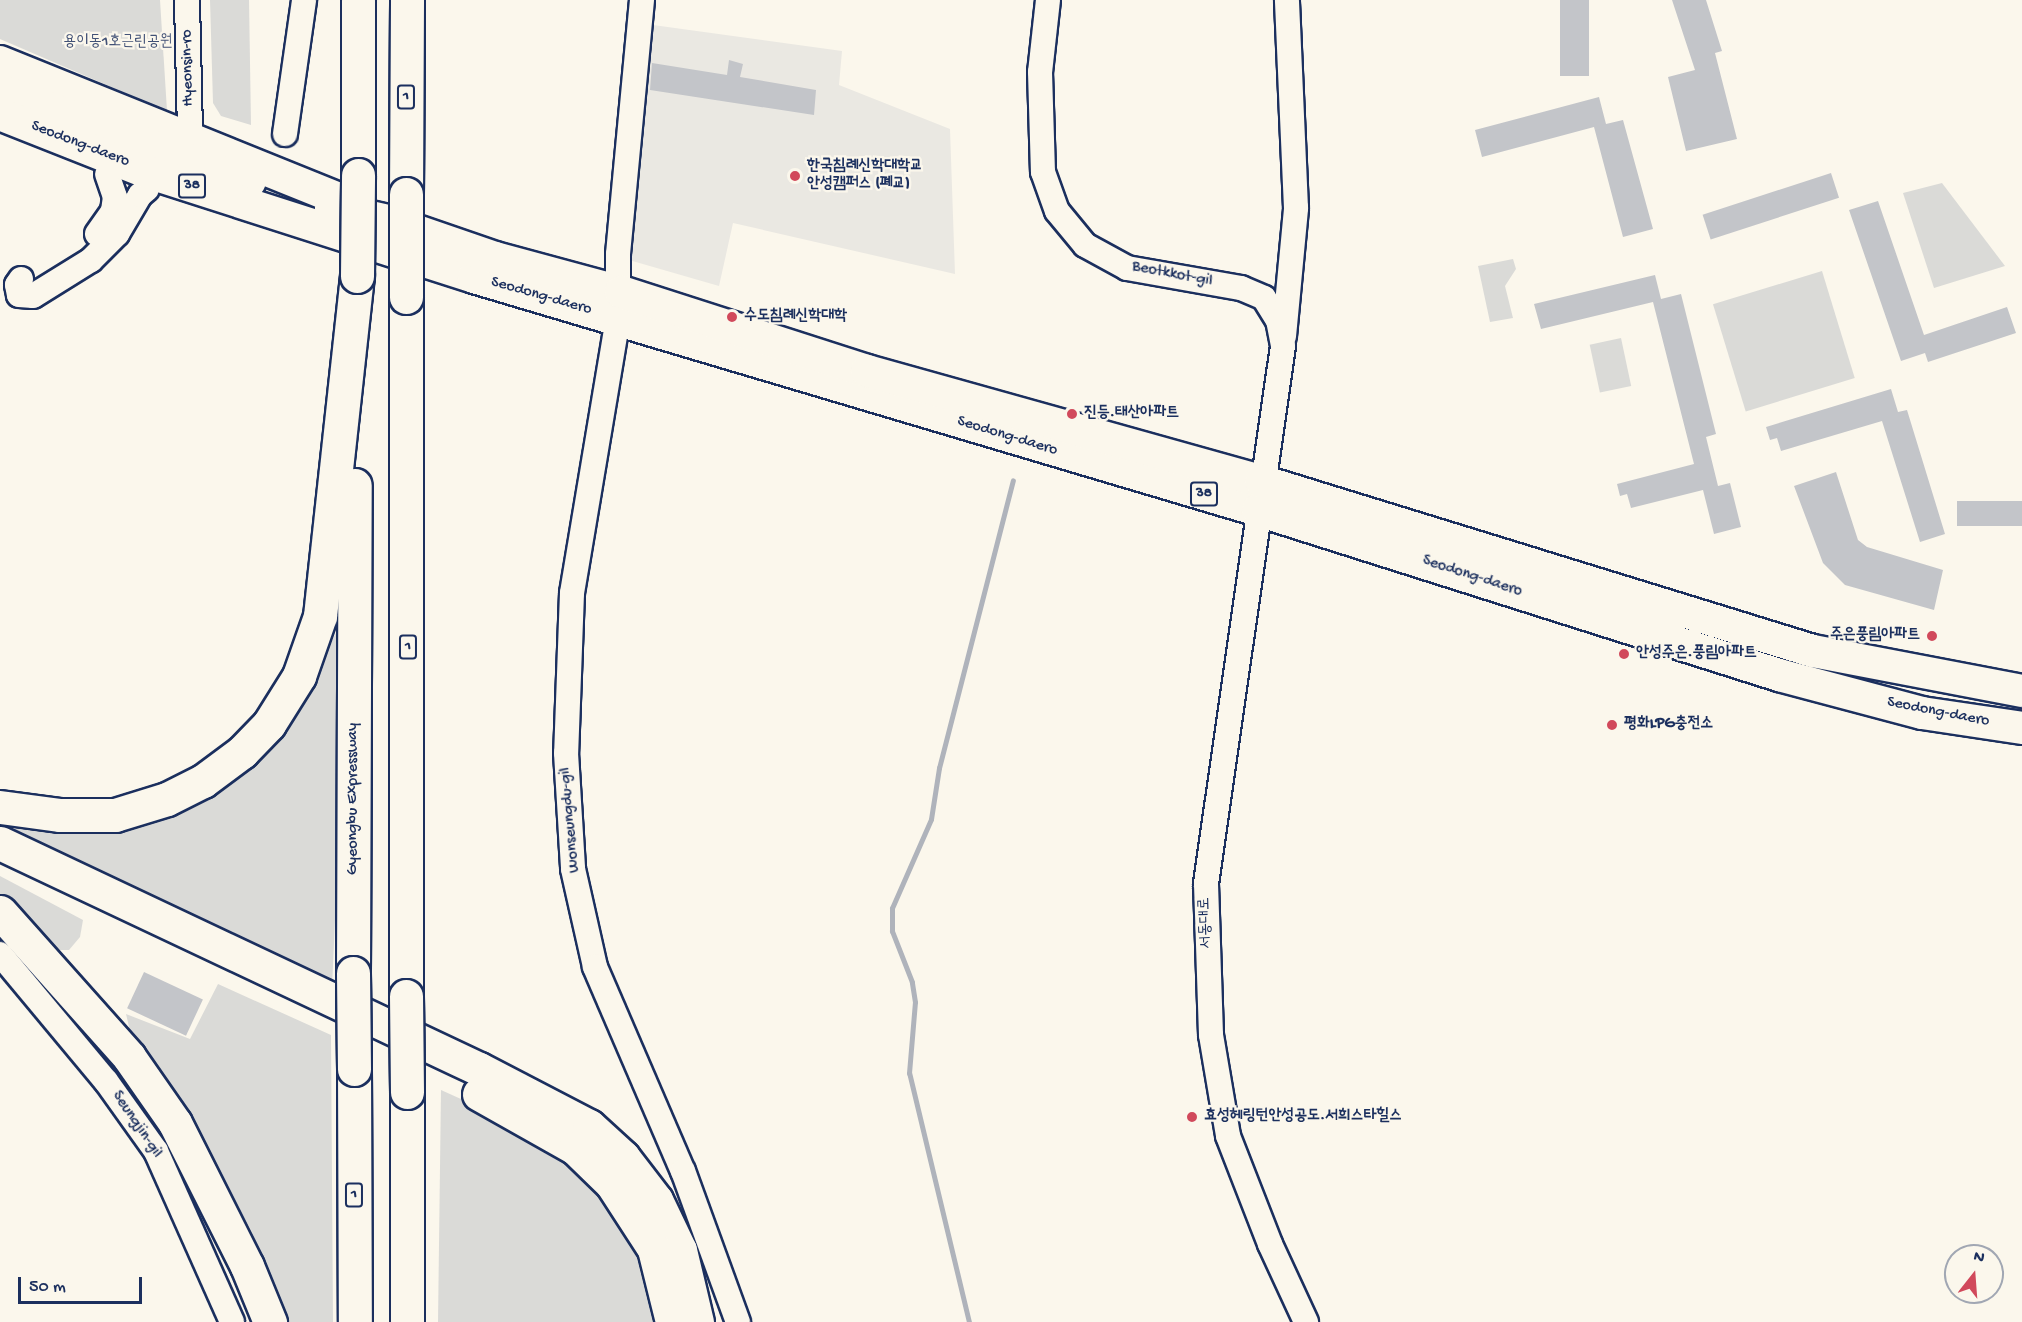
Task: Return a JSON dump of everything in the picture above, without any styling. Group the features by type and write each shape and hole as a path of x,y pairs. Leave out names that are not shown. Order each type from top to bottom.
{"highway":[{"name":"1","path":"357,276 358,0"},
{"name":"1","path":"407,0 407,1322"},
{"path":"0,807 60,815 115,815 167,799 203,781 234,758 269,724 299,676 320,616 357,276"},
{"name":"Gyeongbu Expressway","path":"355,1322 353,973 357,276"},
{"path":"0,843 479,1069 589,1126 623,1157 656,1200 680,1250 697,1322"},
{"path":"0,862 508,1108 575,1148 612,1184 641,1225 662,1271 672,1322"},
{"path":"0,912 122,1048 175,1123 247,1266 270,1322"},
{"path":"408,1199 421,1322"}],"main road":[{"path":"0,62 190,136 388,235"},
{"name":"Seodong-daero","path":"0,90 388,235"},
{"name":"Seodong-daero","path":"0,114 144,171 388,235 495,258 620,305 1259,496 1813,651 2022,691"},
{"path":"0,134 182,202 388,235"},
{"name":"Seodong-daero","path":"1259,496 1779,675 1922,713 2022,728"}],"street":[{"name":"Hyeonsin-ro","path":"188,0 190,136"},
{"path":"285,134 304,0"},
{"path":"620,305 618,254 642,0"},
{"name":"Beotkkot-gil","path":"1048,0 1040,72 1044,172 1057,211 1085,244 1127,268 1241,288 1264,298 1278,320 1283,346 1259,496"},
{"path":"1283,346 1296,208 1287,0"},
{"path":"107,174 115,197 113,211 103,228 62,262 11,282 17,291 26,297 33,296 91,260 117,234 140,195 147,189"},
{"name":"Wonseungdu-gil","path":"620,305 572,593 566,753 573,869 595,967 683,1171 738,1322"},
{"name":"서동대로","path":"1259,496 1206,884 1211,1035 1228,1136 1270,1244 1306,1322"},
{"name":"Seungjin-gil","path":"0,954 106,1081 156,1151 232,1322"}],"shaded area":[{"name":"한국침례신학대학교 안성캠퍼스 (폐교)","path":"653,25 842,51 839,85 950,129 955,274 733,223 719,286 629,260"}],"green space":[{"name":"용이동1호근린공원","path":"0,0 160,0 167,111 0,39"},
{"path":"210,0 249,0 251,125 221,116 213,103"},
{"path":"1942,183 2005,266 1934,288 1903,193"},
{"path":"1513,259 1516,269 1505,286 1513,318 1490,322 1478,266"},
{"path":"1822,271 1855,378 1746,411 1713,304"},
{"path":"1621,338 1631,386 1600,393 1590,345"},
{"path":"336,633 339,830 332,988 0,828 0,819 50,828 244,769 289,724"},
{"path":"0,876 83,920 80,937 69,950 49,950 0,901"},
{"path":"218,984 331,1035 333,1322 288,1322 252,1232 200,1135 138,1051 131,1035 126,1014 190,1039"},
{"path":"441,1090 503,1118 599,1184 640,1245 662,1322 438,1322"}],"building":[{"path":"1560,0 1589,0 1589,76 1560,76"},
{"path":"1672,0 1706,0 1722,51 1715,53 1737,139 1686,151 1668,77 1695,70"},
{"path":"729,60 743,64 740,77 816,90 814,115 650,90 652,63 727,75"},
{"path":"1599,97 1606,124 1623,120 1653,229 1623,237 1594,127 1482,157 1475,130"},
{"path":"1831,173 1839,198 1711,239 1703,215"},
{"path":"1878,201 1924,335 2007,307 2016,333 1928,362 1925,353 1901,361 1849,210"},
{"path":"1655,275 1661,299 1681,294 1716,434 1706,437 1718,486 1730,483 1741,527 1714,534 1703,490 1631,508 1627,494 1620,496 1617,484 1694,464 1653,302 1541,329 1534,304"},
{"path":"1891,389 1898,412 1907,410 1945,534 1920,542 1882,421 1781,451 1777,438 1770,440 1766,427"},
{"path":"1836,472 1858,540 1867,547 1943,570 1934,610 1845,585 1823,563 1794,486"},
{"path":"1957,501 2022,501 2022,526 1957,526"},
{"path":"144,972 203,999 186,1036 127,1008"}],"waterway":[{"path":"969,1322 909,1073 915,1002 912,982 892,931 892,908 931,819 939,768 1013,480"}],"place":[{"name":"한국침례신학대학교 안성캠퍼스 (폐교)","path":"795,176"},
{"name":"수도침례신학대학","path":"732,317"},
{"name":"진등.태산아파트","path":"1072,414"},
{"name":"주은풍림아파트","path":"1932,636"},
{"name":"안성주은.풍림아파트","path":"1624,654"},
{"name":"평화LPG충전소","path":"1612,725"},
{"name":"효성헤링턴안성공도.서희스타힐스","path":"1192,1117"}]}
